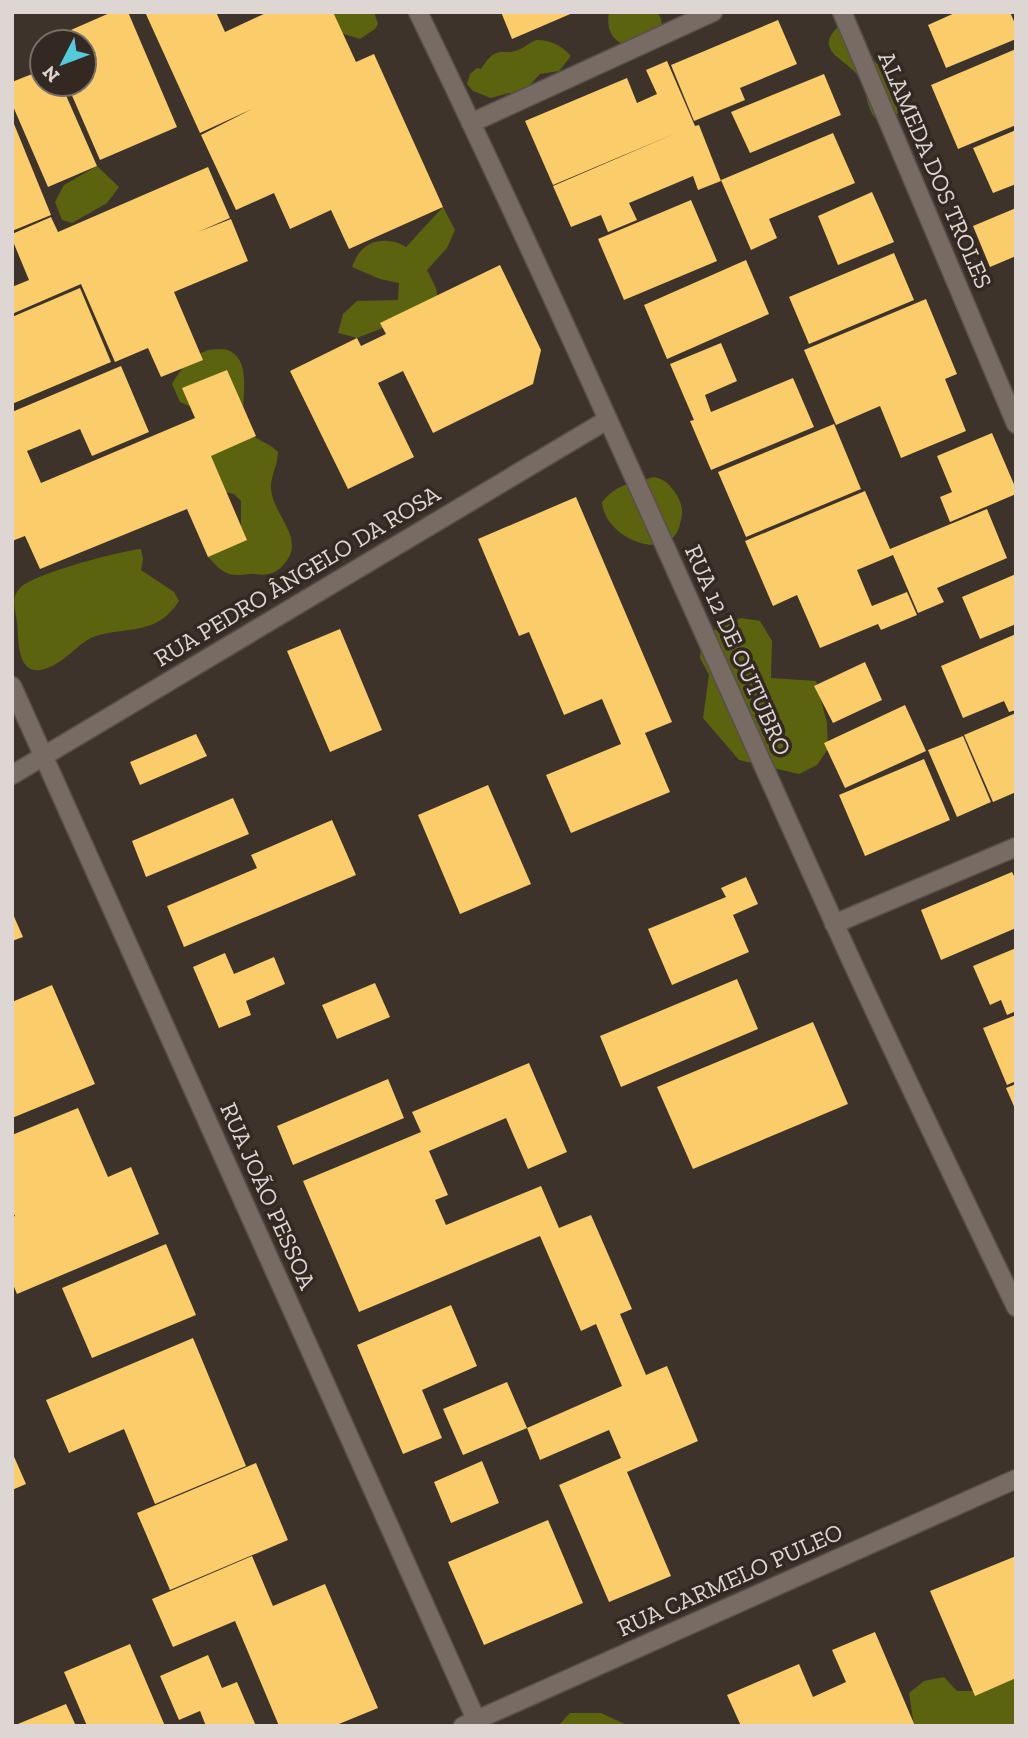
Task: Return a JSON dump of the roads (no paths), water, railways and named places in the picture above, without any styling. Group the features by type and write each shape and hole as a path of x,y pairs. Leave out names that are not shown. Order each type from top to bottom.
{"street":[{"name":"RUA 12 DE OUTUBRO","path":"418,12 471,122 834,923 1016,1307"},
{"path":"471,122 713,12"},
{"name":"ALAMEDA DOS TROLES","path":"842,12 1016,424"},
{"name":"RUA PEDRO ÂNGELO DA ROSA","path":"12,775 607,420"},
{"name":"RUA JOÃO PESSOA","path":"12,686 473,1724"},
{"path":"834,923 1016,847"},
{"name":"RUA CARMELO PULEO","path":"473,1724 1016,1479"}]}
